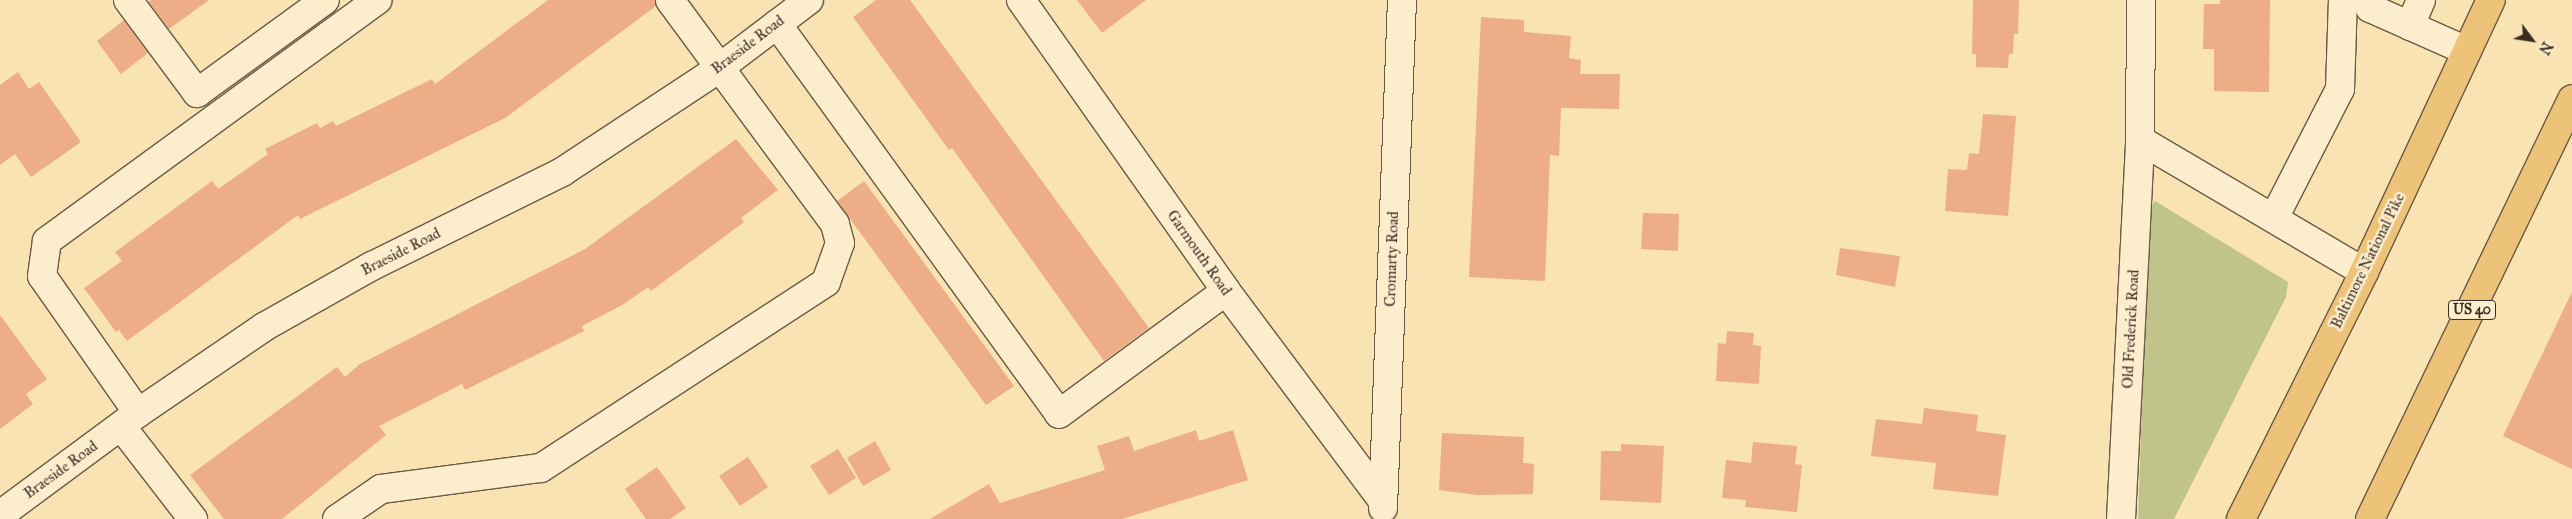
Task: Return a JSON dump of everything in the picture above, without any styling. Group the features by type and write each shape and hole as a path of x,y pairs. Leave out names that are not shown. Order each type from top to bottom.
{"main road":[{"name":"Baltimore National Pike","path":"2241,519 2364,272 2491,0"},
{"name":"US 40","path":"2370,519 2572,99"}],"street":[{"path":"128,0 197,94 325,0"},
{"path":"193,519 42,276 47,240 378,0"},
{"path":"337,519 381,489 541,468 826,282 840,243 835,224 718,69 670,0"},
{"name":"Braeside Road","path":"0,515 130,419 264,327 372,266 562,172 718,69 809,0"},
{"name":"Garmouth Road","path":"1021,0 1383,510"},
{"name":"Cromarty Road","path":"1383,510 1402,0"},
{"name":"Old Frederick Road","path":"2122,519 2140,140 2141,0"},
{"path":"2274,218 2340,89 2343,0"},
{"path":"2370,0 2370,8 2467,51"},
{"path":"2410,26 2421,0"},
{"path":"778,24 1059,414 1226,291"},
{"path":"2140,140 2364,272"}],"green space":[{"path":"2155,201 2288,282 2286,297 2174,519 2138,519 2149,208"}],"building":[{"path":"151,0 209,0 169,29 149,2"},
{"path":"548,0 655,0 656,6 505,118 300,219 298,215 127,341 119,330 116,332 84,288 122,261 115,252 212,181 218,189 268,154 265,149 317,123 320,128 333,121 336,126 432,79 435,84"},
{"path":"876,0 910,0 1149,328 1104,361 952,148 949,150 853,17"},
{"path":"1077,0 1146,0 1102,33"},
{"path":"1973,0 2019,0 2018,34 2014,34 2013,54 2009,54 2008,68 1976,67 1976,54 1972,54"},
{"path":"2220,0 2270,0 2269,92 2214,91 2214,49 2203,49 2204,4 2220,4"},
{"path":"1481,17 1524,20 1524,32 1571,36 1569,58 1581,60 1580,74 1620,74 1619,109 1561,108 1559,156 1550,155 1545,281 1469,277"},
{"path":"124,20 148,53 121,74 97,41"},
{"path":"18,72 29,89 39,82 81,142 31,177 15,154 0,165 0,85"},
{"path":"1983,114 2016,116 2008,216 1945,211 1948,169 1967,170 1969,153 1979,154"},
{"path":"736,139 778,190 741,218 744,222 651,291 648,287 624,304 582,326 584,331 465,390 462,384 379,426 386,435 282,519 224,519 190,475 337,367 345,377 360,364 585,249"},
{"path":"864,181 1014,386 986,405 837,201"},
{"path":"1643,213 1679,214 1678,251 1641,249"},
{"path":"1840,248 1900,256 1895,287 1836,275"},
{"path":"2572,292 2572,469 2503,436"},
{"path":"0,315 47,379 26,394 33,404 0,429"},
{"path":"1727,331 1754,333 1753,345 1761,346 1759,384 1716,381 1718,343 1726,344"},
{"path":"1924,408 1978,415 1976,431 2006,435 1998,496 1933,489 1936,463 1871,456 1876,419 1922,424"},
{"path":"1196,430 1199,441 1233,430 1248,480 1122,519 930,519 989,484 1000,503 1105,470 1097,446 1129,436 1134,451"},
{"path":"1442,433 1524,437 1523,463 1534,464 1533,494 1477,495 1439,490"},
{"path":"875,441 891,470 863,486 847,458"},
{"path":"1753,442 1797,446 1795,464 1802,465 1797,512 1745,507 1746,500 1722,498 1726,460 1751,463"},
{"path":"1621,444 1664,446 1661,503 1600,500 1601,451 1621,451"},
{"path":"838,449 856,478 829,495 810,466"},
{"path":"748,457 768,487 740,506 719,476"},
{"path":"657,467 686,508 670,519 646,519 625,489"}]}
